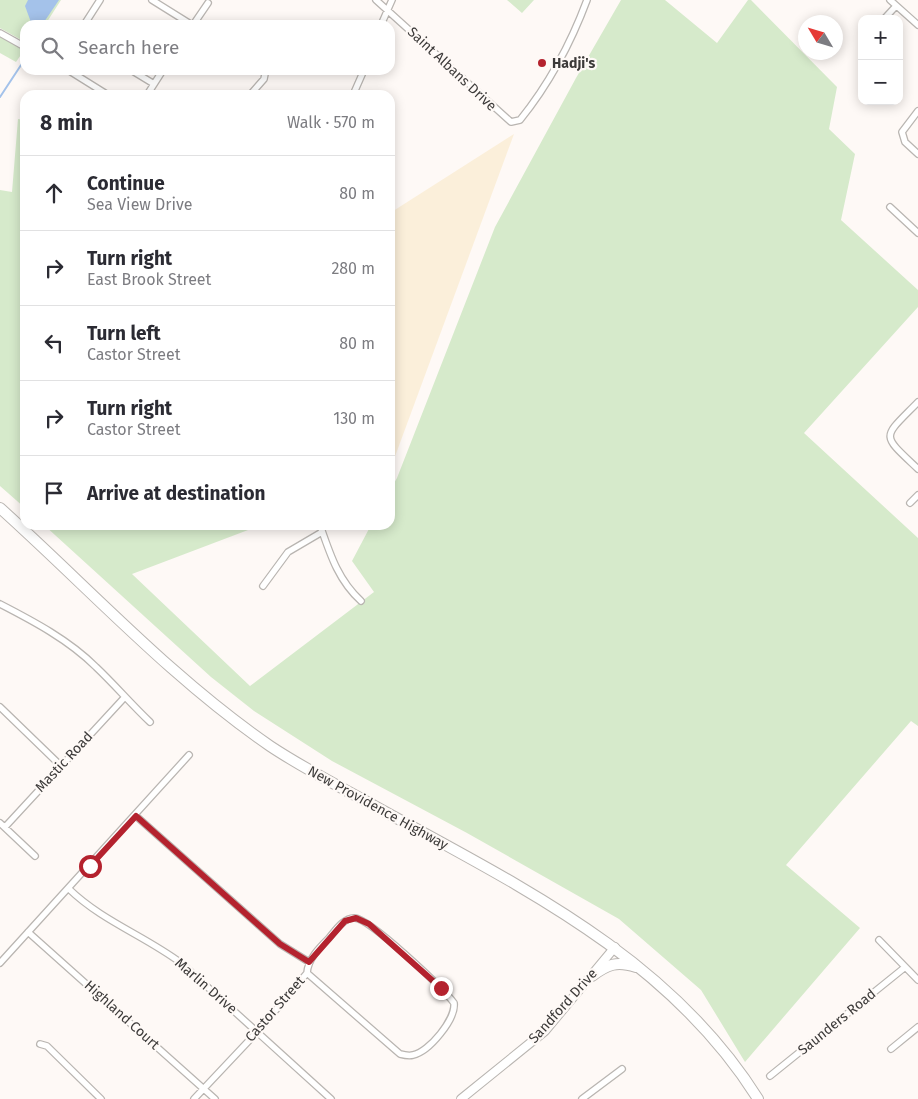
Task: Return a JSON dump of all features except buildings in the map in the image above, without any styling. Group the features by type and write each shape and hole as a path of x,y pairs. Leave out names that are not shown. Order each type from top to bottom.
{"highway":[{"name":"New Providence Highway","path":"0,508 20,527"},
{"name":"New Providence Highway","path":"24,530 159,656 214,704 251,732 317,775 556,908 615,947 668,992 714,1040 732,1061 758,1099"},
{"path":"592,976 606,966 621,962 641,969"}],"street":[{"path":"87,20 100,0"},
{"path":"152,0 184,20"},
{"name":"Saint Albans Drive","path":"376,0 505,118 512,122 520,120 530,107 563,55 586,0"},
{"path":"383,20 392,0"},
{"path":"890,0 918,26"},
{"path":"196,20 208,3"},
{"path":"888,15 896,6"},
{"path":"0,33 20,43"},
{"path":"76,75 100,90"},
{"path":"139,75 154,84"},
{"path":"150,90 160,75"},
{"path":"254,90 264,79 264,75"},
{"path":"355,90 362,75"},
{"path":"918,111 902,132 905,142 918,154"},
{"path":"890,207 918,233"},
{"path":"918,402 891,429 889,437 892,445 918,469"},
{"path":"910,503 918,495"},
{"path":"263,586 288,552 322,532 336,570 348,589 361,601"},
{"path":"0,604 33,621 96,666 124,698 150,722"},
{"name":"Mastic Road","path":"2,825 61,766 124,698"},
{"path":"0,707 61,766"},
{"path":"0,962 136,816 189,755"},
{"path":"136,816 280,944 309,962"},
{"path":"2,825 35,856"},
{"name":"Marlin Drive","path":"69,889 82,902 112,922 165,951 181,963 331,1099"},
{"name":"Castor Street","path":"194,1099 258,1031 306,973 309,962 345,921 356,918 369,924 441,988 454,1003 453,1014 429,1045 418,1053 408,1055 391,1048 306,973"},
{"name":"Highland Court","path":"28,932 216,1099"},
{"path":"879,940 904,968 917,978"},
{"name":"Sandford Drive","path":"461,1099 545,1031 615,947"},
{"path":"0,952 5,957"},
{"name":"Saunders Road","path":"770,1076 904,968"},
{"path":"890,1049 918,1027"},
{"path":"40,1044 47,1046 101,1099"},
{"path":"582,1099 622,1069"}],"shaded area":[{"path":"514,134 395,456 395,210"}],"green space":[{"path":"0,0 61,0 48,20 20,20 20,39 0,28"},
{"path":"507,0 534,0 522,13"},
{"path":"621,0 665,0 717,43 748,0 751,0 798,48 798,60 810,60 837,87 829,129 855,154 841,220 918,290 918,307 804,433 918,538 918,726 911,721 786,865 860,928 745,1062 701,990 619,919 467,833 332,761 254,711 211,677 49,530 248,530 132,574 250,686 374,592 352,561 368,530 395,530 395,481 495,227"},
{"path":"0,36 20,46 20,56 16,62 0,53"},
{"path":"18,119 20,119 20,504 0,486 0,190 12,192"}],"water":[{"path":"28,0 59,0 45,20 30,20 25,6"}],"waterway":[{"path":"0,97 20,67"}],"place":[{"name":"Hadji's","path":"542,63"}],"route":[{"path":"90,866 136,816 280,944 309,962 345,921 356,918 369,924 441,988"}]}
